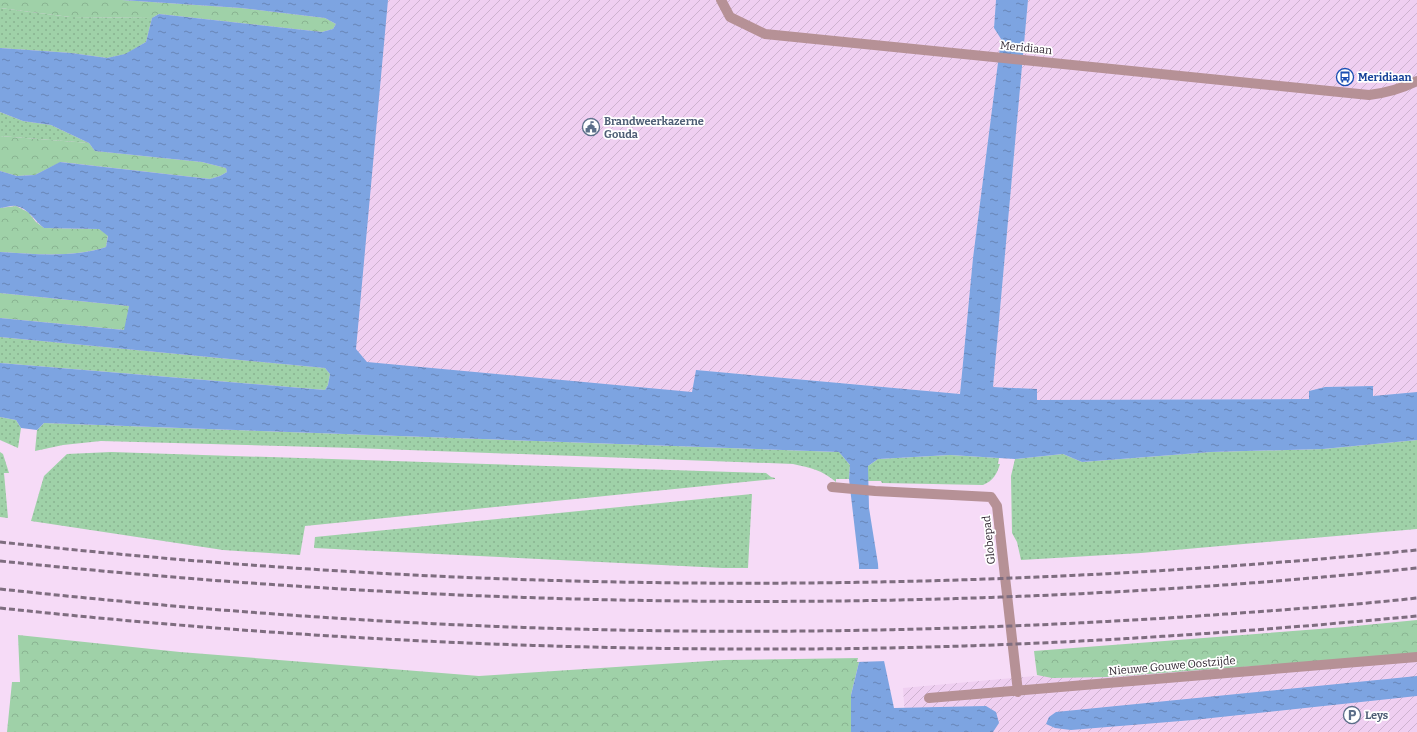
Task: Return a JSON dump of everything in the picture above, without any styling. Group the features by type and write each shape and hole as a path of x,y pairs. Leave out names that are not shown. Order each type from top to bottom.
{"street":[{"name":"Meridiaan","path":"721,0 730,17 765,34 1369,95 1388,93 1406,87 1417,81"},
{"name":"Globepad","path":"832,487 875,491 991,497 997,506 1018,692"},
{"name":"Nieuwe Gouwe Oostzijde","path":"929,698 1018,692 1417,658"}],"shaded area":[{"path":"0,0 996,0 994,28 1001,39 973,258 960,394 696,370 692,392 0,363"},
{"path":"1028,0 1417,0 1417,392 1373,396 1373,386 1325,387 1309,391 1309,399 1037,400 1037,389 993,387"},
{"path":"1417,641 1417,732 906,732 903,688"}],"green space":[{"path":"0,0 122,0 241,8 325,18 336,24 333,29 322,32 159,14 152,18 70,17 0,8"},
{"path":"0,8 70,17 152,18 146,42 126,54 107,58 71,53 0,48"},
{"path":"0,112 23,121 51,125 89,143 0,136"},
{"path":"0,136 89,143 95,151 202,162 226,168 227,172 210,179 61,162 35,175 17,176 0,171"},
{"path":"16,206 28,212 36,222 44,228 99,229 108,235 106,247 81,253 67,254 0,252 0,208"},
{"path":"0,293 129,306 125,330 0,318"},
{"path":"0,337 325,368 330,374 328,385 325,390 0,363"},
{"path":"0,417 16,420 21,428 18,448 0,440"},
{"path":"44,423 839,452 850,465 849,479 836,479 836,482 821,472 793,464 354,448 101,441 63,445 35,451 37,430"},
{"path":"1417,440 1417,529 1141,553 1021,560 1017,542 1012,533 1011,476 1015,459 1063,454 1082,462 1211,452 1323,449"},
{"path":"0,452 3,454 9,473 4,473 8,518 0,517"},
{"path":"111,452 766,473 775,479 305,526 300,555 223,550 31,521 44,476 67,454"},
{"path":"950,455 999,458 998,464 1000,464 994,477 983,485 882,483 881,481 868,481 868,466 878,459"},
{"path":"752,494 748,568 314,548 315,537"},
{"path":"1417,620 1417,654 1107,677 1052,678 1037,675 1034,651 1345,627"},
{"path":"18,635 180,652 479,676 724,660 860,658 851,695 851,732 7,732 12,682 20,682"}],"water":[{"path":"122,0 388,0 356,349 367,362 692,392 696,370 960,394 973,258 1001,39 994,28 996,0 1028,0 993,387 1037,389 1037,400 1309,399 1309,391 1325,387 1373,386 1373,396 1417,392 1417,440 1323,449 1211,452 1082,462 1063,454 1015,459 950,455 878,459 868,466 869,508 878,564 883,656 894,708 986,706 996,712 999,723 993,732 851,732 851,695 860,658 859,565 849,479 850,465 839,452 44,423 37,430 21,428 16,420 0,417 0,363 325,390 328,385 330,374 325,368 0,337 0,318 124,330 129,306 0,293 0,252 26,254 81,253 106,247 108,236 99,229 44,228 28,212 20,207 14,206 0,208 0,171 17,176 35,175 60,162 210,179 227,172 226,168 202,162 95,151 89,143 51,125 23,121 0,112 0,48 71,53 107,58 125,54 146,42 152,18 159,14 322,32 333,29 336,24 325,18 241,8"},
{"path":"1417,676 1417,696 1193,720 1071,730 1055,728 1046,724 1049,717 1056,712"}],"pier":[{"path":"857,569 880,569 887,661 857,662"}],"railway":[{"path":"0,542 177,559 354,572 531,580 708,583 886,582 1063,576 1240,565 1417,550"},
{"path":"0,561 177,577 354,590 531,598 708,601 886,600 1063,594 1240,584 1417,568"},
{"path":"0,589 83,598 334,618 564,629 679,631 909,629 1139,620 1417,598"},
{"path":"0,608 98,618 293,634 489,644 685,649 942,647 1021,644 1259,630 1417,616"}],"place":[{"name":"Meridiaan","path":"1345,77"},
{"name":"Brandweerkazerne Gouda","path":"591,127"},
{"name":"Leys","path":"1352,715"}]}
